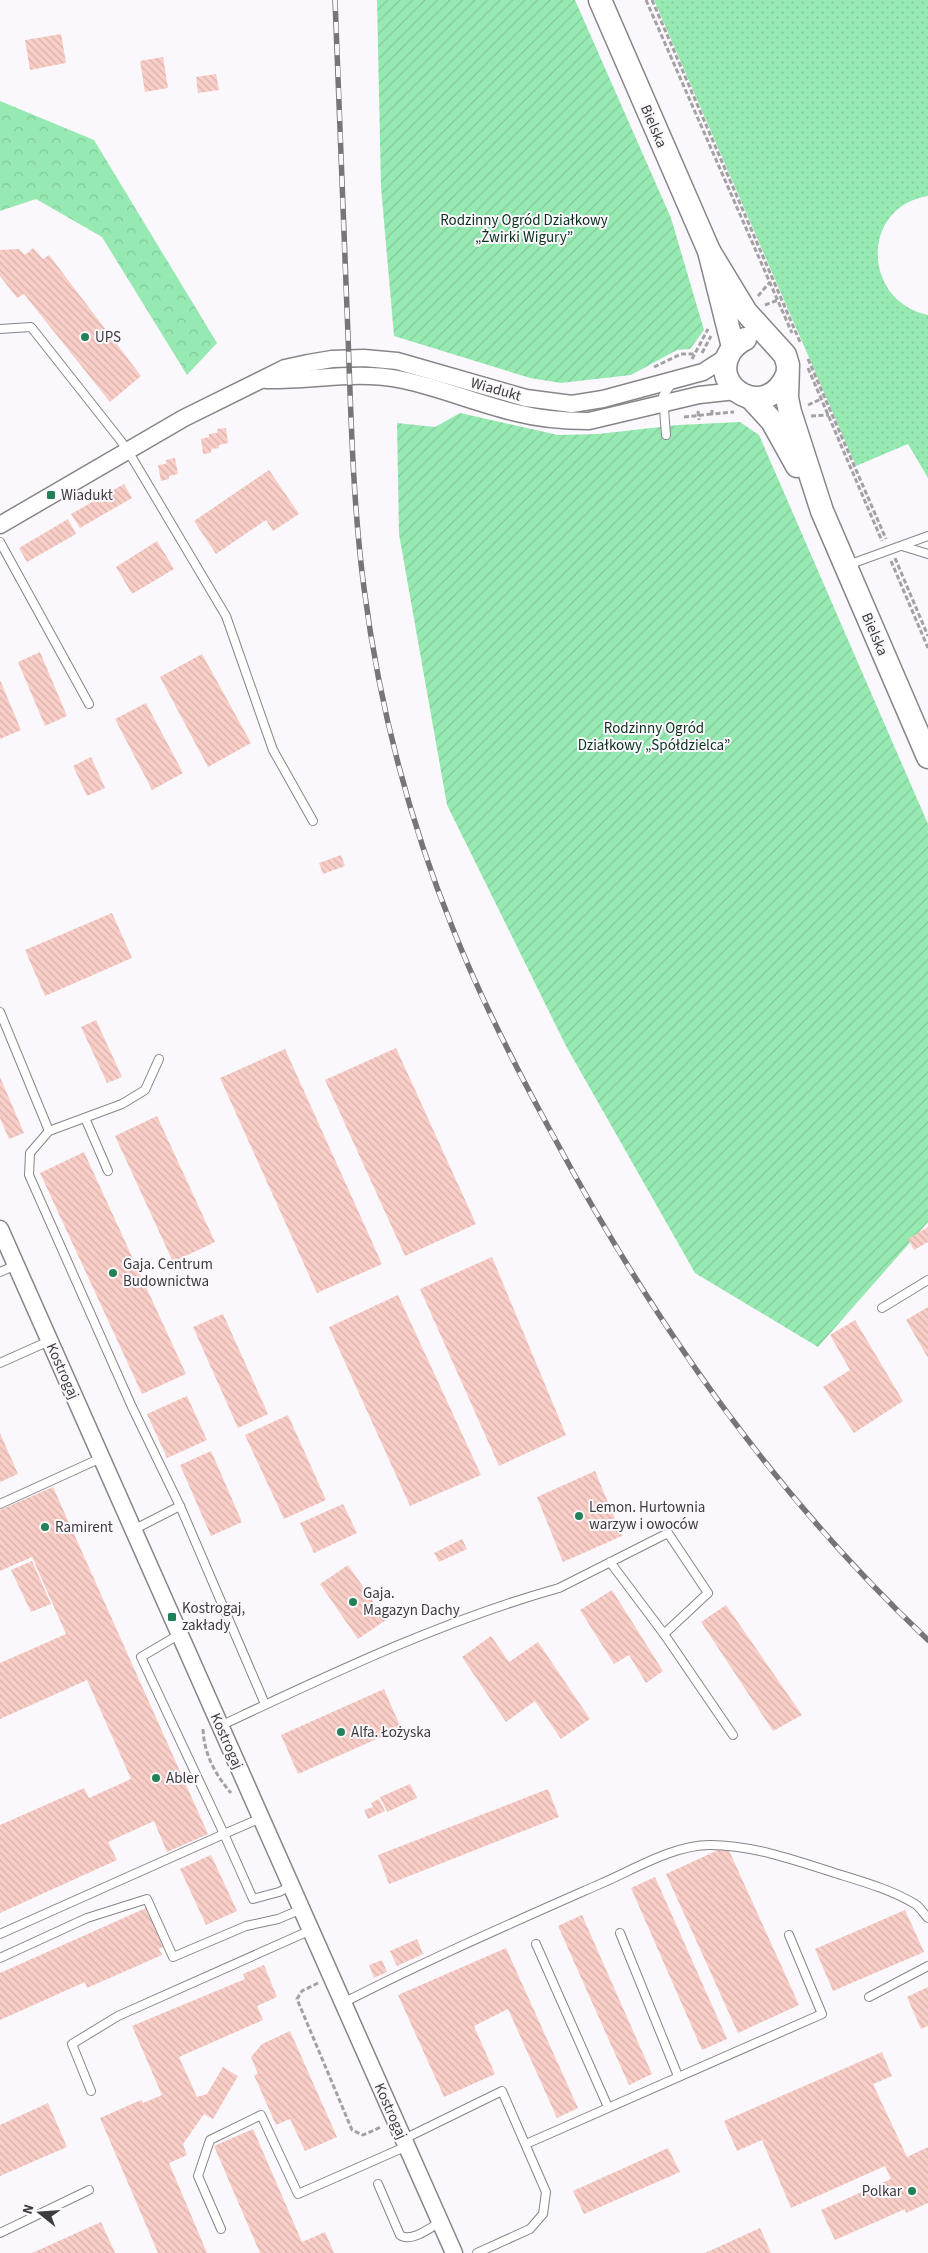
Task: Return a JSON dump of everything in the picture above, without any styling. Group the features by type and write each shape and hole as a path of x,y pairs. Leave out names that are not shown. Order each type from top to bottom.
{"main road":[{"name":"Bielska","path":"600,0 709,251 746,312 771,340 779,346 785,355 788,365 787,398 790,412 822,511"},
{"name":"Bielska","path":"709,251 731,352 726,376 772,420 822,511 928,757"},
{"path":"731,352 741,341 751,337 771,340"},
{"path":"743,394 767,397 776,392 787,375"}],"street":[{"name":"Wiadukt","path":"0,525 184,418 285,368 308,362 364,358 404,363 526,398 572,404 593,401 703,372 731,352"},
{"name":"Wiadukt","path":"261,380 298,381 344,375 376,375 404,380 517,414 573,421 589,421 699,395 743,394"},
{"name":"Kostrogaj","path":"0,1228 454,2253"}],"lane":[{"path":"0,329 31,327 127,451 226,616 273,750 313,821"},
{"path":"666,435 663,404 664,392 675,380"},
{"path":"846,566 928,536"},
{"path":"0,542 89,704"},
{"path":"902,546 928,554"},
{"path":"0,1012 7,1033 49,1131"},
{"path":"159,1059 145,1090 122,1104 49,1131 30,1153 29,1175 132,1407 180,1506 265,1704"},
{"path":"85,1118 108,1171"},
{"path":"0,1272 16,1265"},
{"path":"882,1308 928,1280"},
{"path":"0,1362 50,1341"},
{"path":"0,1504 101,1458"},
{"path":"134,1530 180,1506"},
{"path":"220,1726 386,1650 507,1603 559,1588 668,1533 708,1593 664,1634"},
{"path":"610,1562 664,1634 733,1735"},
{"path":"180,1634 141,1657 253,1899 279,1892 292,1886"},
{"path":"0,1934 261,1818"},
{"path":"343,2003 429,1960 496,1932 577,1893 669,1853 708,1845 740,1847 811,1865 865,1882 917,1905 928,1918"},
{"path":"0,1958 87,1918 147,1899 172,1957 246,1926 278,1919 302,1909"},
{"path":"91,2090 72,2044 118,2016 311,1930"},
{"path":"620,1933 678,2076"},
{"path":"526,2144 822,2014 789,1935"},
{"path":"536,1944 608,2108"},
{"path":"869,1997 928,1966"},
{"path":"221,2229 198,2176 210,2140 261,2116 298,2194 405,2143 502,2091 546,2192 543,2214 530,2229 478,2253"},
{"path":"378,2184 403,2238 410,2238 440,2222"},
{"path":"0,2233 89,2190"}],"path":[{"path":"646,0 799,344 652,0"},
{"path":"803,353 928,636"},
{"path":"889,551 928,648"},
{"path":"198,1780 218,1771"},
{"path":"332,1977 302,1991 297,1999 352,2130 363,2135 395,2121"}],"green space":[{"name":"Rodzinny Ogród Działkowy „Żwirki Wigury”","path":"377,0 575,0 671,218 704,330 690,349 677,350 631,375 561,383 530,378 394,336 381,187"},
{"path":"654,0 928,0 928,196 906,204 890,217 881,235 878,254 881,274 891,292 906,306 928,315 928,478 908,444 856,466"},
{"path":"0,101 94,140 217,343 187,375 102,237 36,199 0,211"},
{"name":"Rodzinny Ogród Działkowy „Spółdzielca”","path":"460,413 558,435 598,434 678,425 740,422 759,435 928,824 928,1222 818,1347 695,1273 566,1046 447,805 399,534 397,423 435,427"}],"building":[{"path":"61,34 66,63 30,70 25,40"},
{"path":"163,57 168,88 145,92 140,61"},
{"path":"216,74 219,90 198,93 196,77"},
{"name":"UPS","path":"33,248 43,259 49,255 141,376 110,402 24,294 17,298 0,276 0,250 19,249 25,255"},
{"path":"226,428 228,443 219,445 219,448 211,449 211,453 203,454 201,439 209,437 209,434 217,433 217,429"},
{"path":"175,458 178,474 169,476 169,479 161,481 158,465 166,464 166,460"},
{"path":"269,470 299,514 273,531 266,520 216,554 194,521"},
{"path":"124,484 132,498 80,528 71,514"},
{"path":"68,519 76,534 27,562 19,548"},
{"path":"157,541 174,569 132,594 116,567"},
{"path":"40,652 67,716 45,726 18,662"},
{"path":"202,654 251,743 208,767 160,677"},
{"path":"0,680 21,730 0,739"},
{"path":"146,703 183,773 152,790 115,719"},
{"path":"91,757 105,788 87,796 73,766"},
{"path":"341,855 345,866 323,874 319,863"},
{"path":"112,913 132,958 45,996 25,950"},
{"path":"96,1020 122,1077 107,1083 81,1027"},
{"path":"396,1048 476,1224 405,1256 325,1080"},
{"path":"285,1049 382,1264 317,1293 220,1078"},
{"path":"0,1077 24,1133 9,1139 0,1118"},
{"path":"157,1116 215,1242 173,1262 115,1136"},
{"name":"Gaja. Centrum Budownictwa","path":"84,1152 186,1374 142,1394 40,1173"},
{"path":"928,1227 928,1242 914,1250 908,1239"},
{"path":"492,1257 566,1435 499,1466 420,1289"},
{"path":"398,1295 481,1475 410,1506 329,1327"},
{"path":"928,1307 928,1358 906,1320"},
{"path":"223,1314 268,1414 238,1428 193,1327"},
{"path":"855,1320 903,1401 854,1433 823,1387 850,1370 830,1335"},
{"path":"187,1396 207,1440 167,1458 147,1414"},
{"path":"288,1415 326,1500 284,1519 245,1435"},
{"path":"0,1433 18,1474 0,1482"},
{"path":"211,1451 242,1522 211,1536 180,1465"},
{"name":"Lemon. Hurtownia warzyw i owoców","path":"595,1471 622,1536 563,1562 537,1497"},
{"path":"53,1487 208,1834 167,1852 154,1821 108,1842 117,1860 0,1913 0,1825 84,1788 89,1798 131,1779 87,1680 0,1719 0,1663 66,1634 32,1557 0,1571 0,1510"},
{"path":"343,1504 357,1533 314,1553 300,1523"},
{"path":"462,1539 467,1549 439,1562 434,1553"},
{"path":"32,1561 51,1604 31,1612 11,1570"},
{"name":"Gaja. Magazyn Dachy","path":"348,1565 386,1620 358,1639 320,1584"},
{"path":"612,1590 663,1671 646,1683 629,1655 614,1664 580,1610"},
{"path":"726,1605 802,1715 773,1731 701,1622"},
{"path":"491,1636 509,1662 538,1642 590,1719 561,1739 535,1701 506,1722 462,1657"},
{"name":"Alfa. Łożyska","path":"384,1689 401,1728 298,1774 281,1735"},
{"path":"410,1784 417,1798 387,1812 380,1797"},
{"path":"548,1789 559,1817 389,1884 378,1855"},
{"path":"379,1799 385,1811 368,1819 364,1810 373,1807 371,1803"},
{"path":"727,1846 799,2005 738,2033 666,1874"},
{"path":"211,1855 237,1911 206,1925 180,1869"},
{"path":"655,1877 727,2039 702,2050 631,1888"},
{"path":"146,1908 163,1947 159,1949 162,1955 87,1988 85,1982 0,2020 0,1973"},
{"path":"905,1910 924,1952 833,1991 815,1949"},
{"path":"582,1915 652,2074 629,2085 558,1926"},
{"path":"417,1939 423,1954 397,1966 390,1951"},
{"path":"506,1948 578,2108 557,2118 508,2009 474,2026 495,2074 444,2097 398,1995"},
{"path":"382,1960 387,1972 374,1978 369,1965"},
{"path":"264,1965 277,1997 257,2006 263,2020 179,2057 197,2097 207,2094 223,2067 238,2076 213,2119 204,2114 183,2144 187,2155 169,2163 207,2253 158,2253 100,2118 141,2100 143,2103 162,2095 132,2026 245,1979 243,1974"},
{"path":"928,1987 928,2026 921,2029 907,1997"},
{"path":"290,2031 337,2137 305,2151 290,2119 276,2125 254,2075 258,2074 251,2057 262,2044"},
{"path":"882,2052 892,2076 873,2084 907,2157 928,2147 928,2203 906,2213 905,2209 835,2240 821,2210 891,2179 885,2166 791,2208 762,2140 737,2151 724,2121"},
{"path":"48,2103 67,2147 0,2176 0,2125"},
{"path":"253,2129 302,2242 325,2232 334,2253 260,2253 214,2146"},
{"path":"668,2148 680,2172 584,2214 573,2191"},
{"path":"101,2222 115,2253 32,2253"},
{"path":"760,2228 771,2253 705,2253"}],"railway":[{"path":"335,0 351,430 360,556 370,632 387,719 409,804 437,888 476,983 528,1089 594,1209 634,1276 677,1342 722,1406 819,1527 872,1585 928,1640"}],"place":[{"name":"UPS","path":"85,337"},
{"name":"Wiadukt","path":"51,495"},
{"name":"Gaja. Centrum Budownictwa","path":"113,1273"},
{"name":"Lemon. Hurtownia warzyw i owoców","path":"579,1516"},
{"name":"Ramirent","path":"45,1527"},
{"name":"Gaja. Magazyn Dachy","path":"353,1602"},
{"name":"Kostrogaj, zakłady","path":"172,1617"},
{"name":"Alfa. Łożyska","path":"341,1732"},
{"name":"Abler","path":"156,1778"},
{"name":"Polkar","path":"912,2191"}]}
